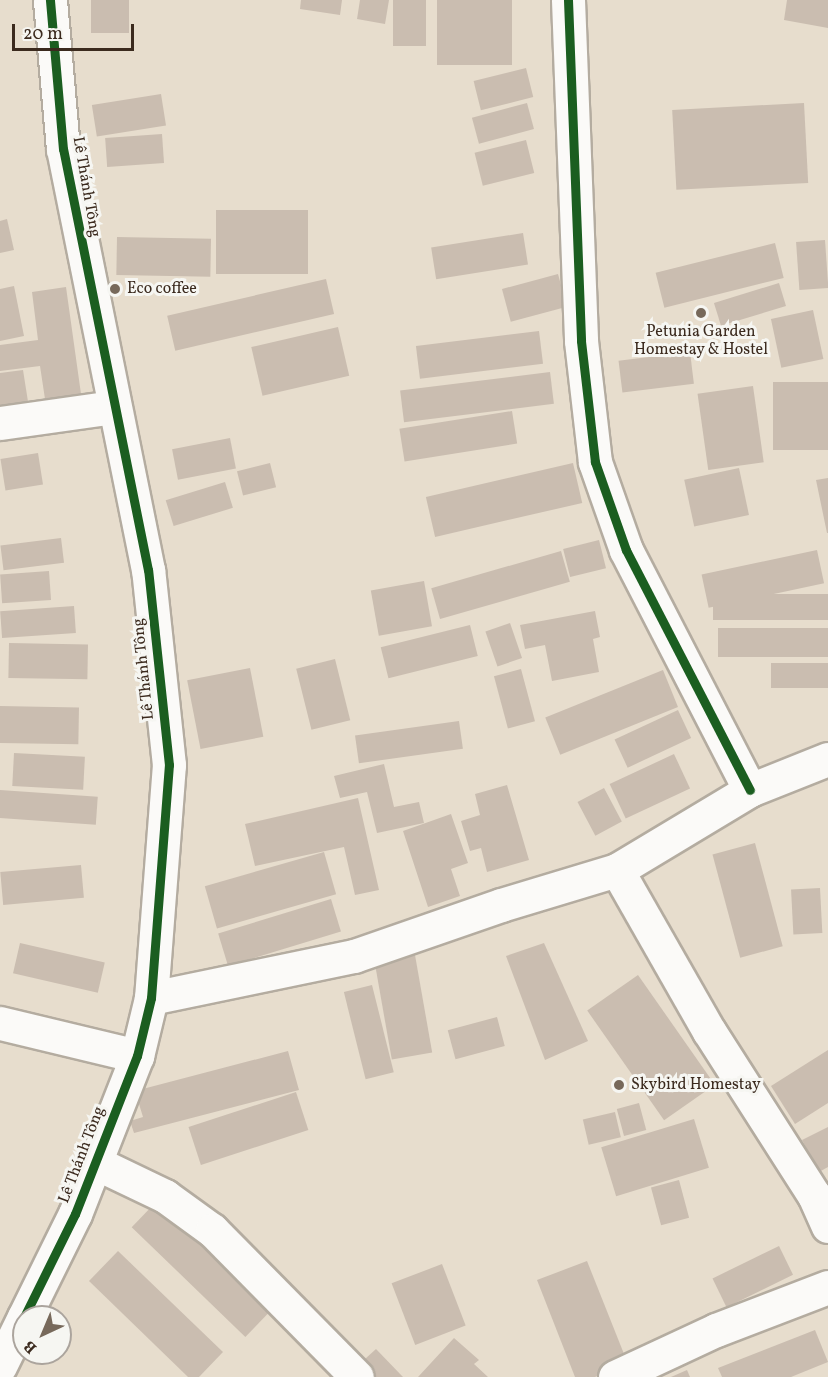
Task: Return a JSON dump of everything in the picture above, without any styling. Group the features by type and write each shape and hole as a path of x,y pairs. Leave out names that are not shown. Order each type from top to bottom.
{"street":[{"name":"Lê Thánh Tông","path":"30,1305 75,1214 137,1056 151,998 169,765 148,570 63,149 50,0"},
{"path":"568,0 581,340 595,462 627,550 750,790"},
{"path":"0,423 114,407"},
{"path":"151,998 354,956 501,905 617,870 750,790 828,759"},
{"path":"617,870 709,1031 814,1195 828,1226"},
{"path":"0,1023 137,1056"},
{"path":"94,1162 165,1196 212,1230 357,1377"},
{"path":"615,1377 716,1330 828,1287"},
{"name":"Lê Thánh Tông","path":"0,1365 12,1341"}],"building":[{"path":"91,0 129,0 129,33 91,33"},
{"path":"301,0 342,0 340,15 300,9"},
{"path":"360,0 389,0 385,24 357,19"},
{"path":"393,0 426,0 426,46 393,46"},
{"path":"437,0 512,0 512,65 437,65"},
{"path":"787,0 828,0 828,28 784,20"},
{"path":"526,68 533,97 481,110 474,81"},
{"path":"161,94 166,126 97,137 92,105"},
{"path":"527,103 534,129 479,144 472,118"},
{"path":"804,103 808,183 676,190 672,110"},
{"path":"162,134 164,163 107,167 105,138"},
{"path":"526,140 534,173 483,186 475,153"},
{"path":"216,210 308,210 308,274 216,274"},
{"path":"7,219 14,250 0,253 0,221"},
{"path":"523,233 528,265 436,279 431,248"},
{"path":"117,237 211,239 210,277 116,275"},
{"path":"825,240 828,288 799,290 796,242"},
{"path":"775,243 784,278 664,308 656,273"},
{"path":"558,274 567,307 511,322 502,289"},
{"path":"326,279 334,314 175,351 167,316"},
{"path":"779,283 786,306 721,326 714,303"},
{"path":"14,286 24,336 0,341 0,289"},
{"path":"66,287 81,394 45,399 40,366 0,371 0,345 38,340 32,292"},
{"path":"813,310 823,359 781,368 771,319"},
{"path":"338,327 349,376 263,396 251,347"},
{"path":"539,331 543,364 420,379 416,346"},
{"path":"690,352 694,384 622,393 619,361"},
{"path":"23,370 29,408 0,412 0,373"},
{"path":"550,372 554,404 404,422 400,390"},
{"path":"773,382 828,382 828,450 773,450"},
{"path":"753,386 764,462 708,470 698,394"},
{"path":"512,411 517,444 405,461 399,429"},
{"path":"230,438 236,468 178,480 172,449"},
{"path":"38,453 43,485 5,491 0,459"},
{"path":"270,463 276,487 243,495 237,471"},
{"path":"573,463 582,503 435,537 426,497"},
{"path":"739,468 749,515 694,527 684,480"},
{"path":"828,478 828,533 827,533 816,480"},
{"path":"225,482 233,508 174,526 166,500"},
{"path":"61,538 64,563 4,570 0,545"},
{"path":"599,540 606,568 570,577 563,549"},
{"path":"817,550 824,583 709,608 702,575"},
{"path":"561,551 570,582 440,619 431,588"},
{"path":"49,571 51,600 2,603 0,574"},
{"path":"424,581 432,626 379,636 371,590"},
{"path":"713,594 828,594 828,620 713,620"},
{"path":"74,606 76,633 2,638 0,611"},
{"path":"595,611 600,637 593,639 599,672 552,681 545,645 525,649 520,625"},
{"path":"510,623 522,658 497,666 485,631"},
{"path":"470,625 478,656 388,678 381,647"},
{"path":"718,628 828,628 828,657 718,657"},
{"path":"9,643 88,644 87,679 8,678"},
{"path":"335,659 350,720 311,730 296,669"},
{"path":"771,663 828,663 828,688 771,688"},
{"path":"250,668 263,737 201,749 187,680"},
{"path":"521,669 535,721 508,728 494,676"},
{"path":"663,670 678,707 560,755 545,718"},
{"path":"0,706 79,707 78,744 0,743"},
{"path":"678,710 691,738 628,768 615,740"},
{"path":"459,721 463,749 359,763 355,736"},
{"path":"14,753 85,757 83,790 12,786"},
{"path":"674,754 690,788 626,818 610,784"},
{"path":"384,764 394,807 419,802 424,823 377,833 367,792 340,798 334,776"},
{"path":"507,785 529,860 487,872 481,848 470,851 461,821 480,815 475,794"},
{"path":"604,788 622,822 595,836 578,802"},
{"path":"0,790 98,797 96,825 0,818"},
{"path":"358,798 379,890 355,895 344,847 255,866 245,824"},
{"path":"451,814 468,863 451,869 460,896 428,907 403,831"},
{"path":"755,843 783,946 740,958 712,854"},
{"path":"324,852 336,894 217,928 205,886"},
{"path":"81,865 84,898 3,905 0,872"},
{"path":"820,888 822,933 793,934 791,890"},
{"path":"331,899 341,932 228,966 218,933"},
{"path":"20,943 105,963 98,993 13,973"},
{"path":"544,943 588,1041 545,1060 506,956"},
{"path":"415,955 432,1052 392,1060 375,962"},
{"path":"638,975 715,1085 664,1120 587,1011"},
{"path":"372,985 394,1072 366,1079 344,992"},
{"path":"497,1017 505,1046 456,1059 448,1030"},
{"path":"828,1050 828,1103 795,1124 771,1086"},
{"path":"288,1051 299,1090 134,1133 130,1121 143,1117 135,1091"},
{"path":"296,1092 308,1130 201,1165 189,1127"},
{"path":"639,1103 646,1130 624,1136 617,1109"},
{"path":"615,1112 621,1137 589,1145 583,1119"},
{"path":"694,1119 709,1168 616,1196 601,1147"},
{"path":"828,1127 828,1167 819,1172 802,1140"},
{"path":"679,1180 689,1218 661,1225 651,1188"},
{"path":"156,1202 270,1312 245,1337 132,1227"},
{"path":"779,1246 793,1275 727,1307 712,1278"},
{"path":"118,1251 223,1352 199,1377 188,1377 89,1281"},
{"path":"587,1261 628,1364 595,1377 575,1377 537,1280"},
{"path":"442,1264 466,1326 415,1345 392,1283"},
{"path":"815,1330 828,1362 791,1377 722,1377 718,1368"},
{"path":"454,1338 479,1360 474,1364 488,1377 418,1377"},
{"path":"376,1349 403,1377 361,1377 354,1369"},
{"path":"687,1370 690,1377 671,1377"}],"cycle path":[{"path":"30,1305 75,1214 137,1056 151,998 169,765 148,570 63,149 50,0"},
{"path":"568,0 581,341 595,462 626,550 750,790"}],"place":[{"name":"Eco coffee","path":"115,289"},
{"name":"Petunia Garden Homestay & Hostel","path":"701,313"},
{"name":"Skybird Homestay","path":"619,1085"}]}
